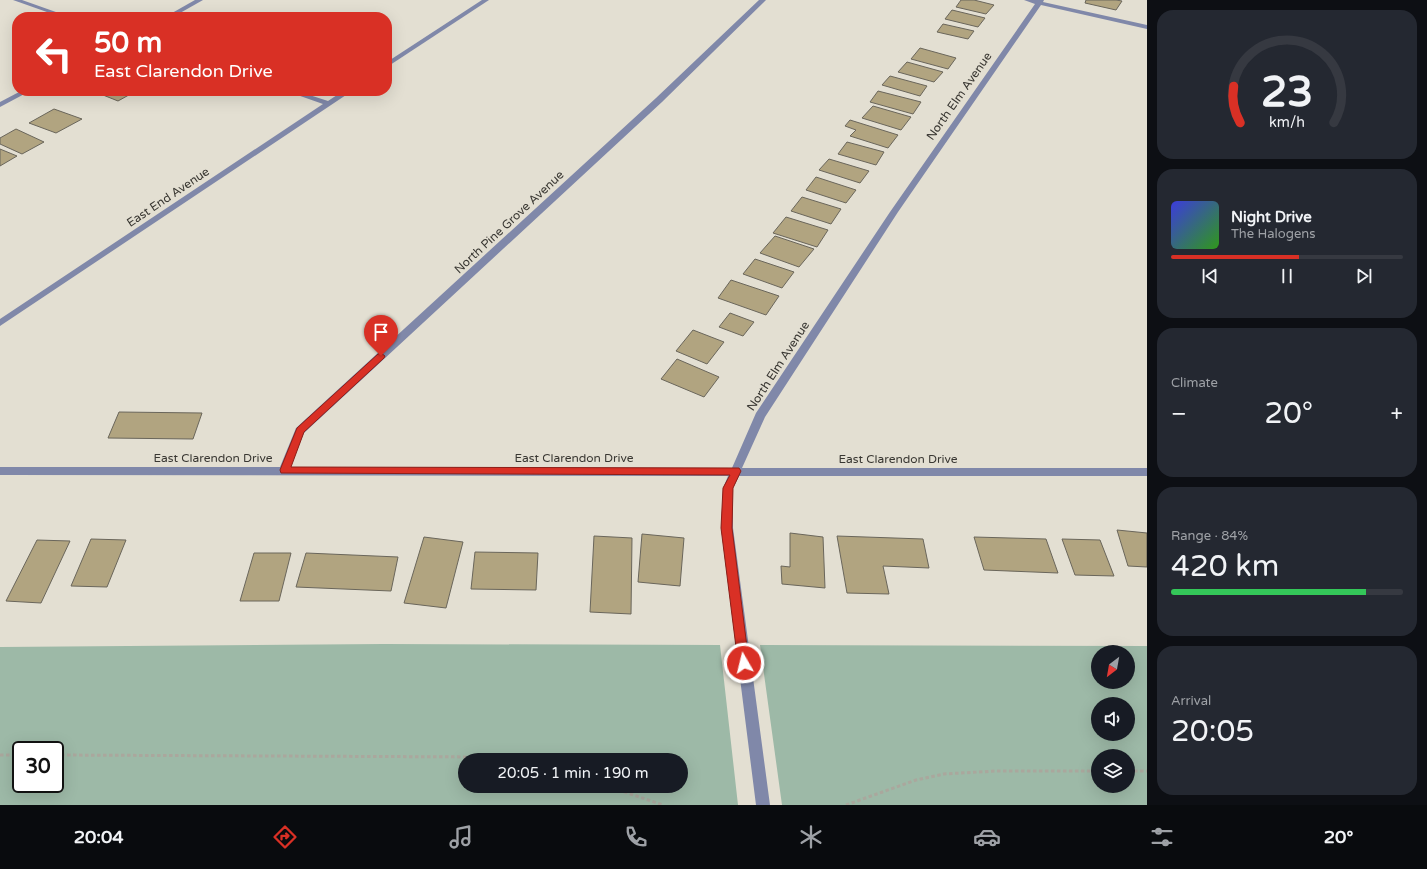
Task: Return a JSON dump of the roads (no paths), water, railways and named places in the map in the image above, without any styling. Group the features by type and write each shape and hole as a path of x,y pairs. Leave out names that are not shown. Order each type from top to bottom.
{"street":[{"path":"16,0 52,12"},
{"path":"177,12 200,0"},
{"path":"392,63 486,0"},
{"name":"North Pine Grove Avenue","path":"284,470 300,431 653,106 763,0"},
{"path":"1027,0 1040,1 1147,27"},
{"name":"North Elm Avenue","path":"763,805 726,528 728,488 760,416 894,212 1040,1"},
{"path":"0,105 17,96"},
{"path":"305,96 329,104"},
{"name":"East End Avenue","path":"0,323 341,96"},
{"name":"East Clarendon Drive","path":"0,471 284,470 1147,472"}]}
